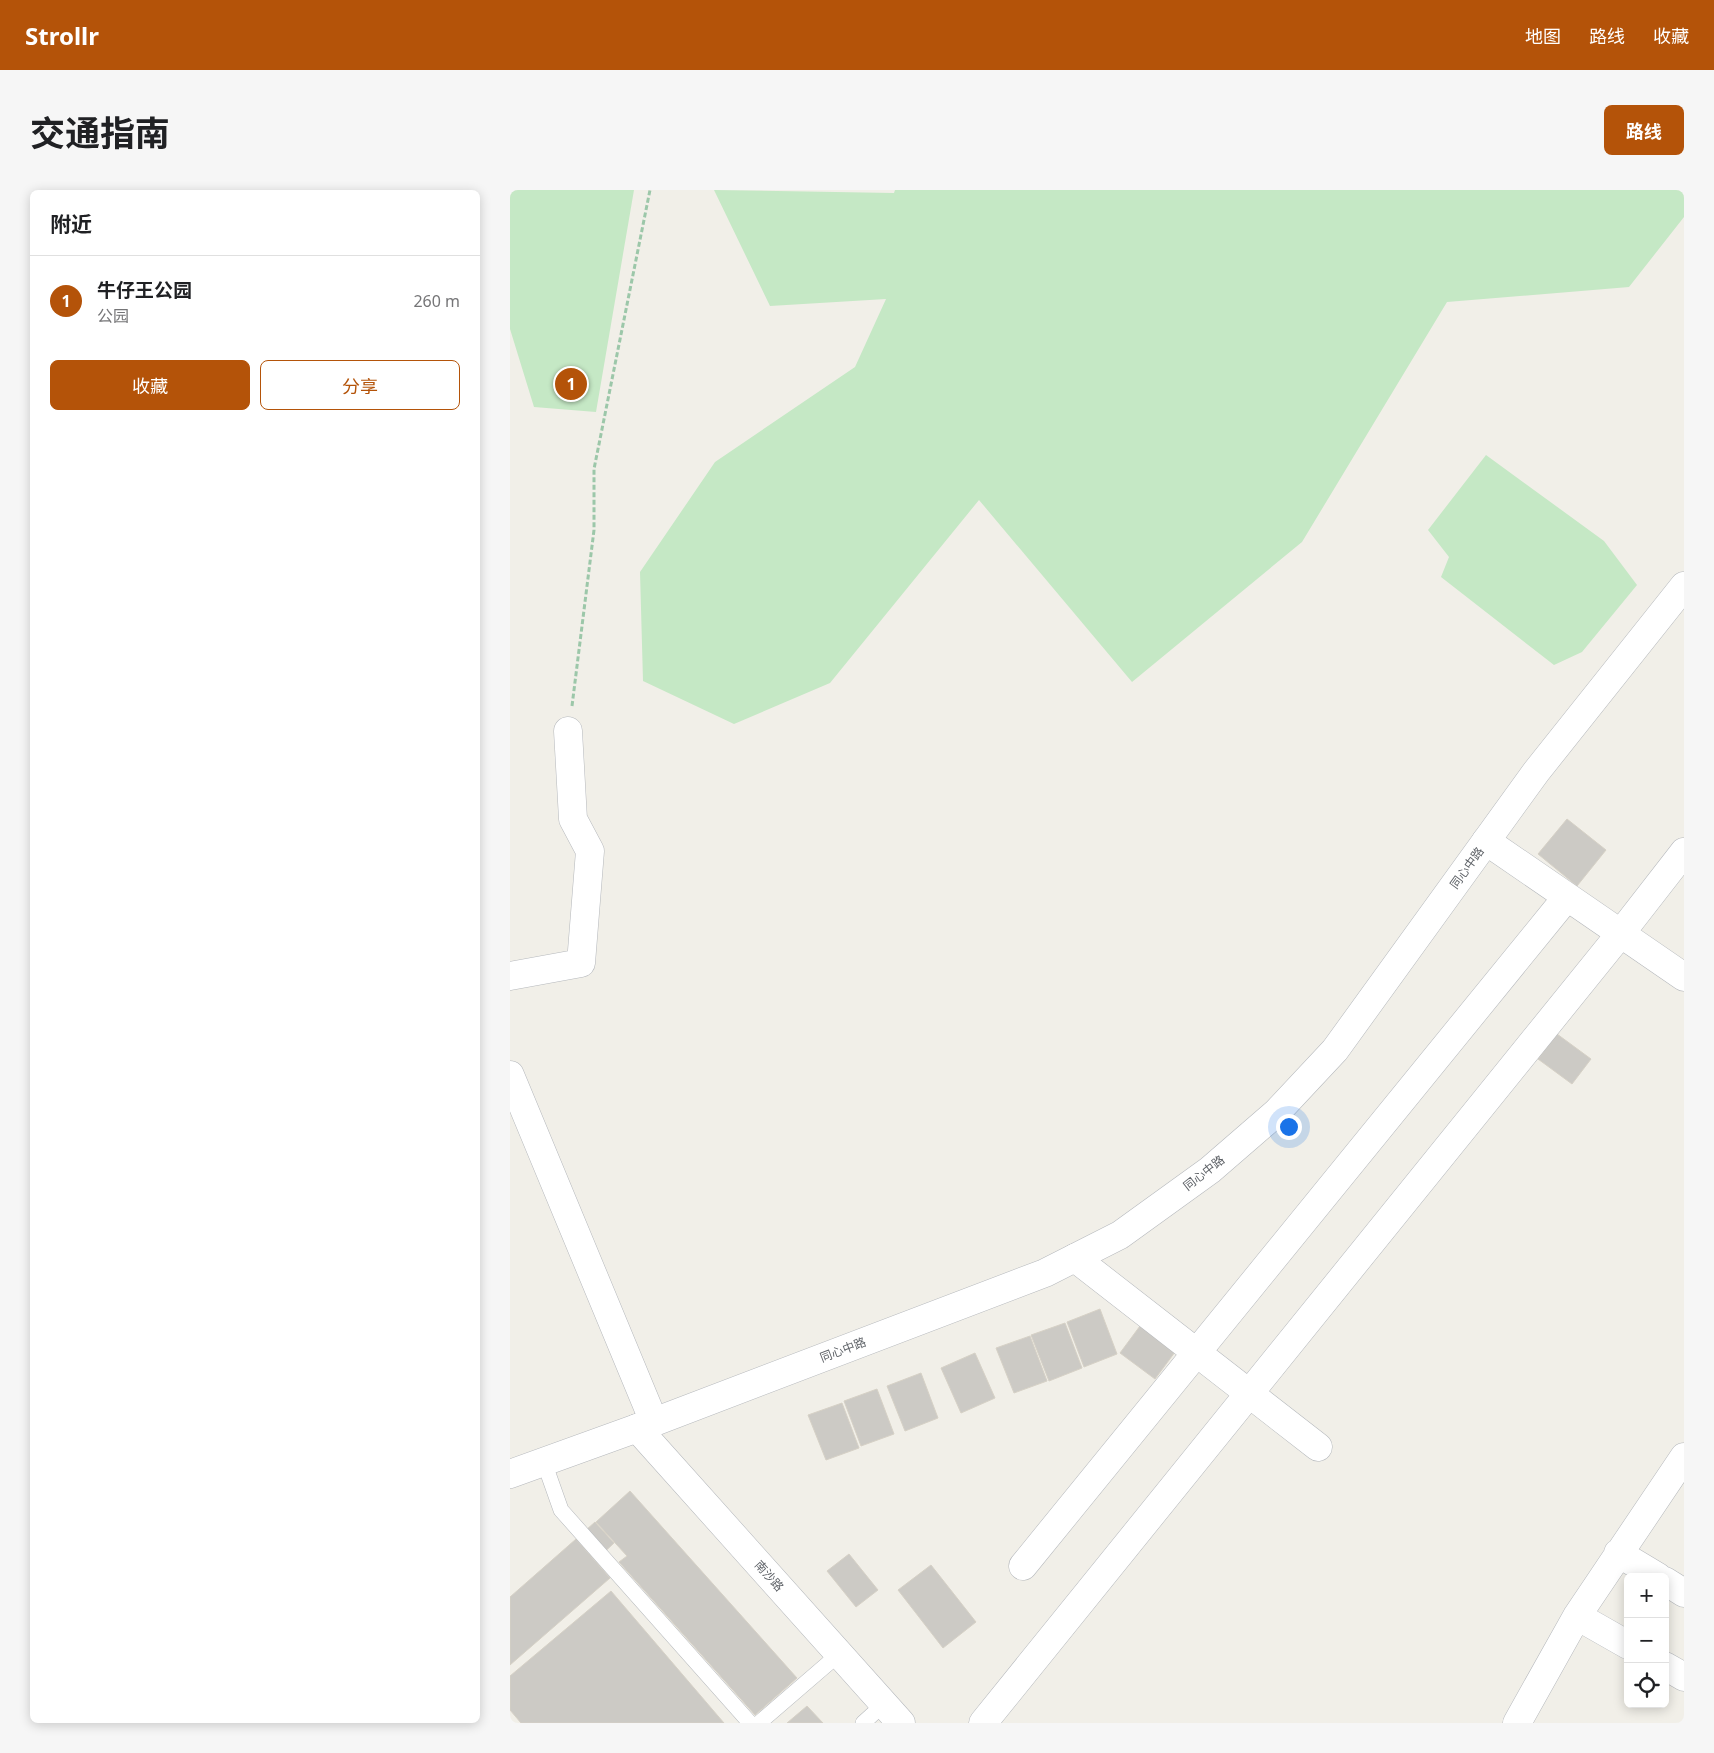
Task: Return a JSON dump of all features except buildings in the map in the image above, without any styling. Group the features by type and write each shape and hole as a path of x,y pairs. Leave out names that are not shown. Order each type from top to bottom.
{"street":[{"name":"同心中路","path":"510,1474 646,1425 1045,1273 1120,1234 1210,1170 1277,1112 1335,1050 1536,772 1684,586"},
{"path":"510,976 581,963 590,851 573,819 568,731"},
{"path":"1486,841 1684,977"},
{"path":"983,1723 1621,933 1684,852"},
{"path":"1024,1566 1567,897"},
{"name":"南沙路","path":"510,1075 646,1425 893,1714"},
{"path":"1075,1258 1318,1447"},
{"path":"1517,1723 1577,1616 1684,1457"},
{"path":"1618,1553 1651,1573"},
{"path":"1669,1584 1684,1593"},
{"path":"1577,1616 1624,1643"},
{"path":"1669,1668 1684,1677"}],"lane":[{"path":"544,1462 561,1510 750,1723"},
{"path":"759,1723 840,1654"},
{"path":"863,1723 893,1714"}],"path":[{"path":"568,731 594,530 594,469 650,190"}],"green space":[{"path":"510,190 634,190 596,412 534,407 510,329"},
{"path":"714,190 894,193 895,190 1684,190 1684,217 1629,287 1447,302 1302,542 1132,682 979,500 830,683 734,724 643,681 640,572 715,462 855,367 886,299 770,306"},
{"path":"1486,455 1604,541 1637,585 1582,652 1554,665 1441,577 1449,557 1428,530"}],"place":[{"name":"牛仔王公园","path":"571,384"}]}
